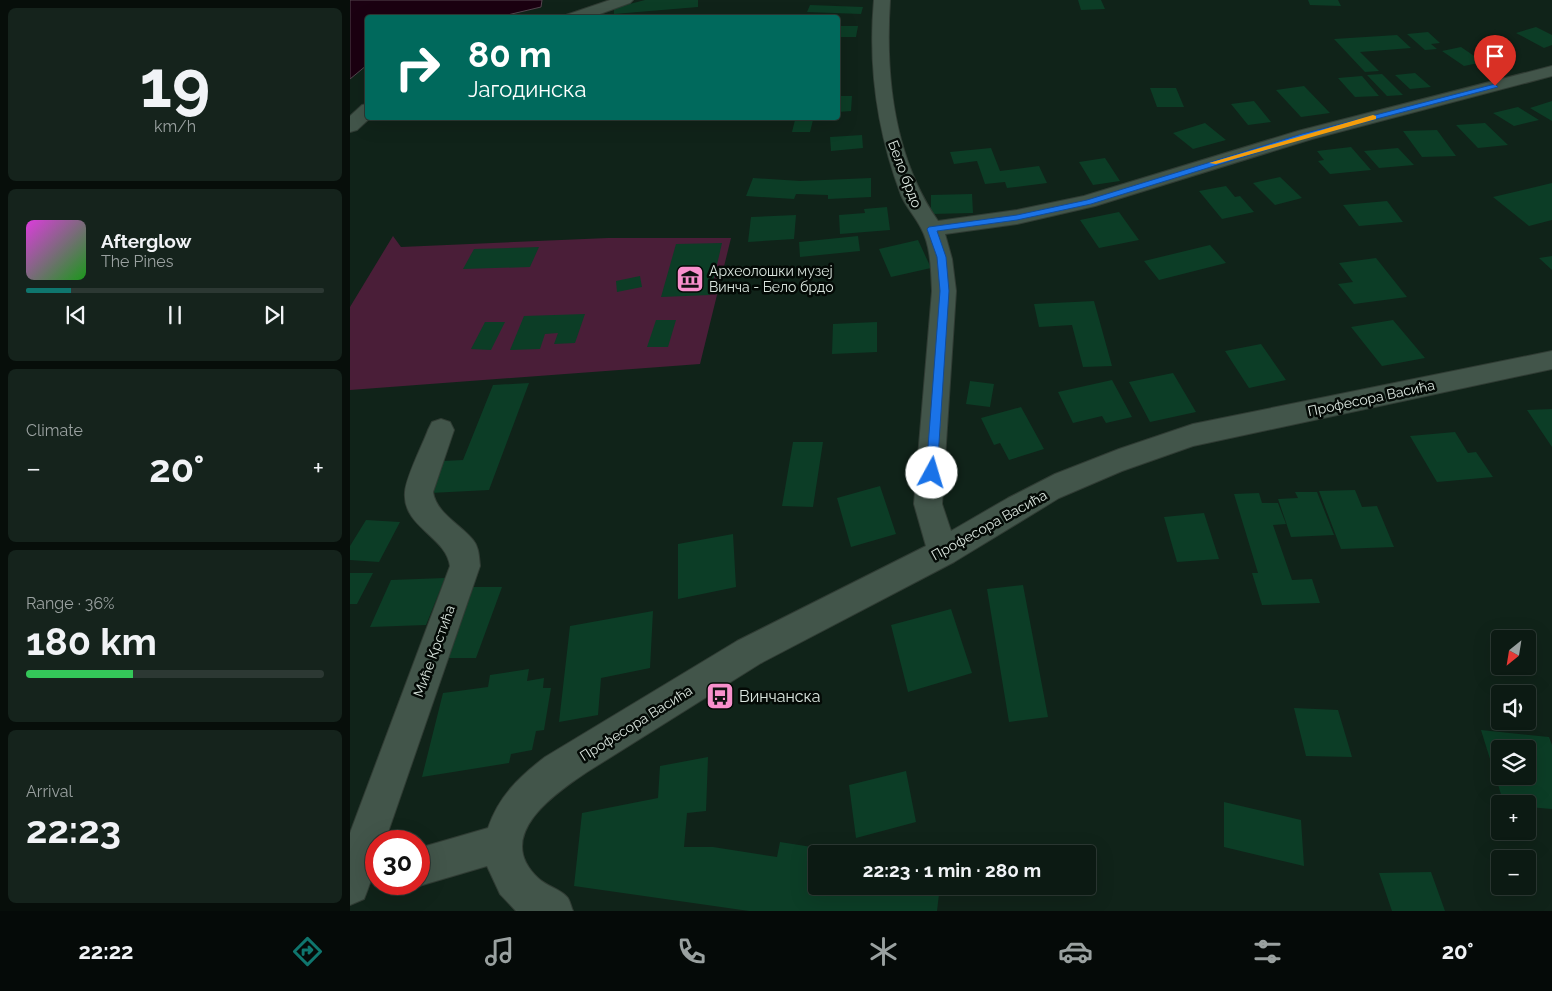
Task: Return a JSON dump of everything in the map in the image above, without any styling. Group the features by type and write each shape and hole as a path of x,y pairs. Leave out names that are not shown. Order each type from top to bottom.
{"street":[{"path":"579,15 607,3 625,0"},
{"name":"Бело брдо","path":"882,0 879,66 883,108 892,143 916,208 932,229 941,257 944,291 928,504 943,552"},
{"path":"932,229 1017,217 1088,202 1305,135 1552,71"},
{"path":"350,126 365,112"},
{"name":"Професора Васића","path":"503,843 507,828 518,806 547,778 750,652 943,552 1064,483 1148,449 1193,435 1552,360"},
{"name":"Миће Крстића","path":"350,885 465,566 463,550 421,508 419,492 441,430"},
{"path":"430,864 503,843 504,863 522,892 540,905 553,911"},
{"path":"350,885 365,882"}],"shaded area":[{"path":"350,0 542,0 541,7 507,15 365,15 365,67 350,79"},
{"path":"393,236 401,247 608,238 731,238 700,364 350,390 350,307"}],"building":[{"path":"645,0 698,0 698,7 614,14 614,8"},
{"path":"1078,0 1101,0 1105,9 1081,10"},
{"path":"1308,0 1338,0 1341,6 1310,5"},
{"path":"810,5 863,7 861,14 807,12"},
{"path":"840,26 858,26 856,37 840,37"},
{"path":"1536,27 1552,35 1552,45 1544,48 1516,33"},
{"path":"1428,32 1440,43 1431,44 1437,49 1425,50 1407,34"},
{"path":"1397,35 1411,48 1360,52 1379,71 1365,72 1334,39"},
{"path":"1461,47 1483,62 1464,66 1442,51"},
{"path":"1415,73 1431,87 1410,89 1395,75"},
{"path":"1382,74 1403,95 1387,96 1367,75"},
{"path":"1362,76 1379,96 1355,97 1338,78"},
{"path":"1304,86 1330,113 1301,117 1276,90"},
{"path":"1150,88 1176,88 1184,107 1157,107"},
{"path":"840,96 852,96 851,111 840,112"},
{"path":"1254,101 1271,122 1248,125 1231,104"},
{"path":"1552,101 1552,121 1530,108"},
{"path":"1518,107 1539,120 1514,126 1493,113"},
{"path":"795,120 813,120 810,132 792,132"},
{"path":"1205,123 1226,140 1193,149 1173,133"},
{"path":"1485,123 1508,145 1478,148 1456,125"},
{"path":"1437,130 1456,156 1422,157 1403,131"},
{"path":"862,135 863,148 831,151 830,137"},
{"path":"1351,147 1371,170 1330,174 1318,161 1324,160 1317,151"},
{"path":"991,148 1000,171 1039,166 1047,183 1007,188 1005,182 985,184 977,161 954,164 950,152"},
{"path":"1398,148 1414,165 1379,168 1364,151"},
{"path":"1105,158 1120,181 1093,185 1079,162"},
{"path":"1280,177 1302,198 1275,205 1253,183"},
{"path":"753,178 800,181 871,178 871,197 828,199 828,195 796,194 794,199 746,196"},
{"path":"1552,183 1552,220 1529,226 1493,197"},
{"path":"1226,186 1235,197 1240,196 1254,212 1222,219 1199,191"},
{"path":"972,194 973,213 931,214 931,195"},
{"path":"1387,201 1403,222 1359,226 1343,205"},
{"path":"887,207 890,230 840,234 839,215 865,213 864,209"},
{"path":"1119,212 1139,240 1099,248 1080,220"},
{"path":"796,215 794,239 748,242 751,217"},
{"path":"858,236 860,251 800,257 799,242"},
{"path":"918,240 931,268 891,277 879,249"},
{"name":"Археолошки музеј Винча - Бело брдо","path":"722,243 710,295 661,297 676,244"},
{"path":"1210,245 1226,263 1159,280 1144,261"},
{"path":"539,247 530,267 463,269 474,249"},
{"path":"1552,256 1552,270 1539,258"},
{"path":"1376,258 1407,297 1354,304 1338,284 1353,282 1339,263"},
{"path":"640,276 642,287 617,292 616,281"},
{"path":"1094,301 1112,366 1083,367 1072,325 1039,327 1034,304"},
{"path":"585,314 575,343 554,344 558,333 545,334 540,349 510,350 524,316"},
{"path":"656,320 676,320 668,347 647,347"},
{"path":"1393,320 1425,358 1382,366 1351,327"},
{"path":"485,322 505,322 491,350 471,349"},
{"path":"877,322 877,352 832,354 833,324"},
{"path":"1261,344 1286,380 1249,388 1225,351"},
{"path":"1173,373 1196,412 1150,422 1129,382"},
{"path":"1112,380 1132,417 1106,423 1102,416 1073,423 1058,392"},
{"path":"970,381 994,384 990,407 966,404"},
{"path":"529,383 489,490 430,493 444,461 463,460 493,385"},
{"path":"1021,407 1044,449 1009,460 1000,443 994,445 981,418"},
{"path":"1552,409 1552,447 1527,410"},
{"path":"1455,432 1468,453 1476,452 1493,477 1437,482 1410,436"},
{"path":"793,442 823,442 813,507 782,506"},
{"path":"880,486 896,534 851,547 837,498"},
{"path":"1355,490 1362,507 1377,506 1394,547 1341,549 1319,491"},
{"path":"1295,492 1317,492 1334,535 1291,537 1278,499 1298,498"},
{"path":"1259,493 1262,503 1278,503 1286,524 1273,525 1292,580 1312,579 1320,603 1262,605 1252,573 1258,573 1234,494"},
{"path":"1204,513 1219,559 1177,562 1164,517"},
{"path":"366,520 400,522 379,562 350,560 350,546"},
{"path":"733,534 736,587 678,599 678,544"},
{"path":"350,573 373,573 357,604 350,604"},
{"path":"445,578 426,625 370,627 391,580"},
{"path":"1023,585 1048,717 1009,722 987,589"},
{"path":"472,587 502,587 476,658 444,658"},
{"path":"951,609 972,673 908,692 891,625"},
{"path":"653,611 650,668 601,678 598,715 559,722 570,626"},
{"path":"529,669 527,681 544,678 543,688 551,688 544,730 536,731 532,750 511,754 509,763 422,777 443,693 488,687 490,675"},
{"path":"1294,708 1338,710 1352,757 1306,756"},
{"path":"1481,730 1549,737 1552,745 1552,809 1536,808 1536,795 1501,795 1498,785 1536,785 1536,740 1491,740 1491,762"},
{"path":"708,757 706,811 687,813 684,847 713,847 777,857 780,842 808,846 808,895 939,895 937,911 749,911 574,886 582,813 658,798 660,766"},
{"path":"906,771 916,822 856,838 849,785"},
{"path":"1224,802 1301,820 1304,866 1224,847"},
{"path":"1431,872 1445,911 1392,911 1379,873"}],"slow traffic":[{"path":"1214,163 1305,135 1373,118"}],"place":[{"name":"Археолошки музеј Винча - Бело брдо","path":"690,279"},
{"name":"Винчанска","path":"720,696"}],"route":[{"path":"932,473 944,291 941,257 932,229 1017,217 1088,202 1305,135 1495,86"}]}
